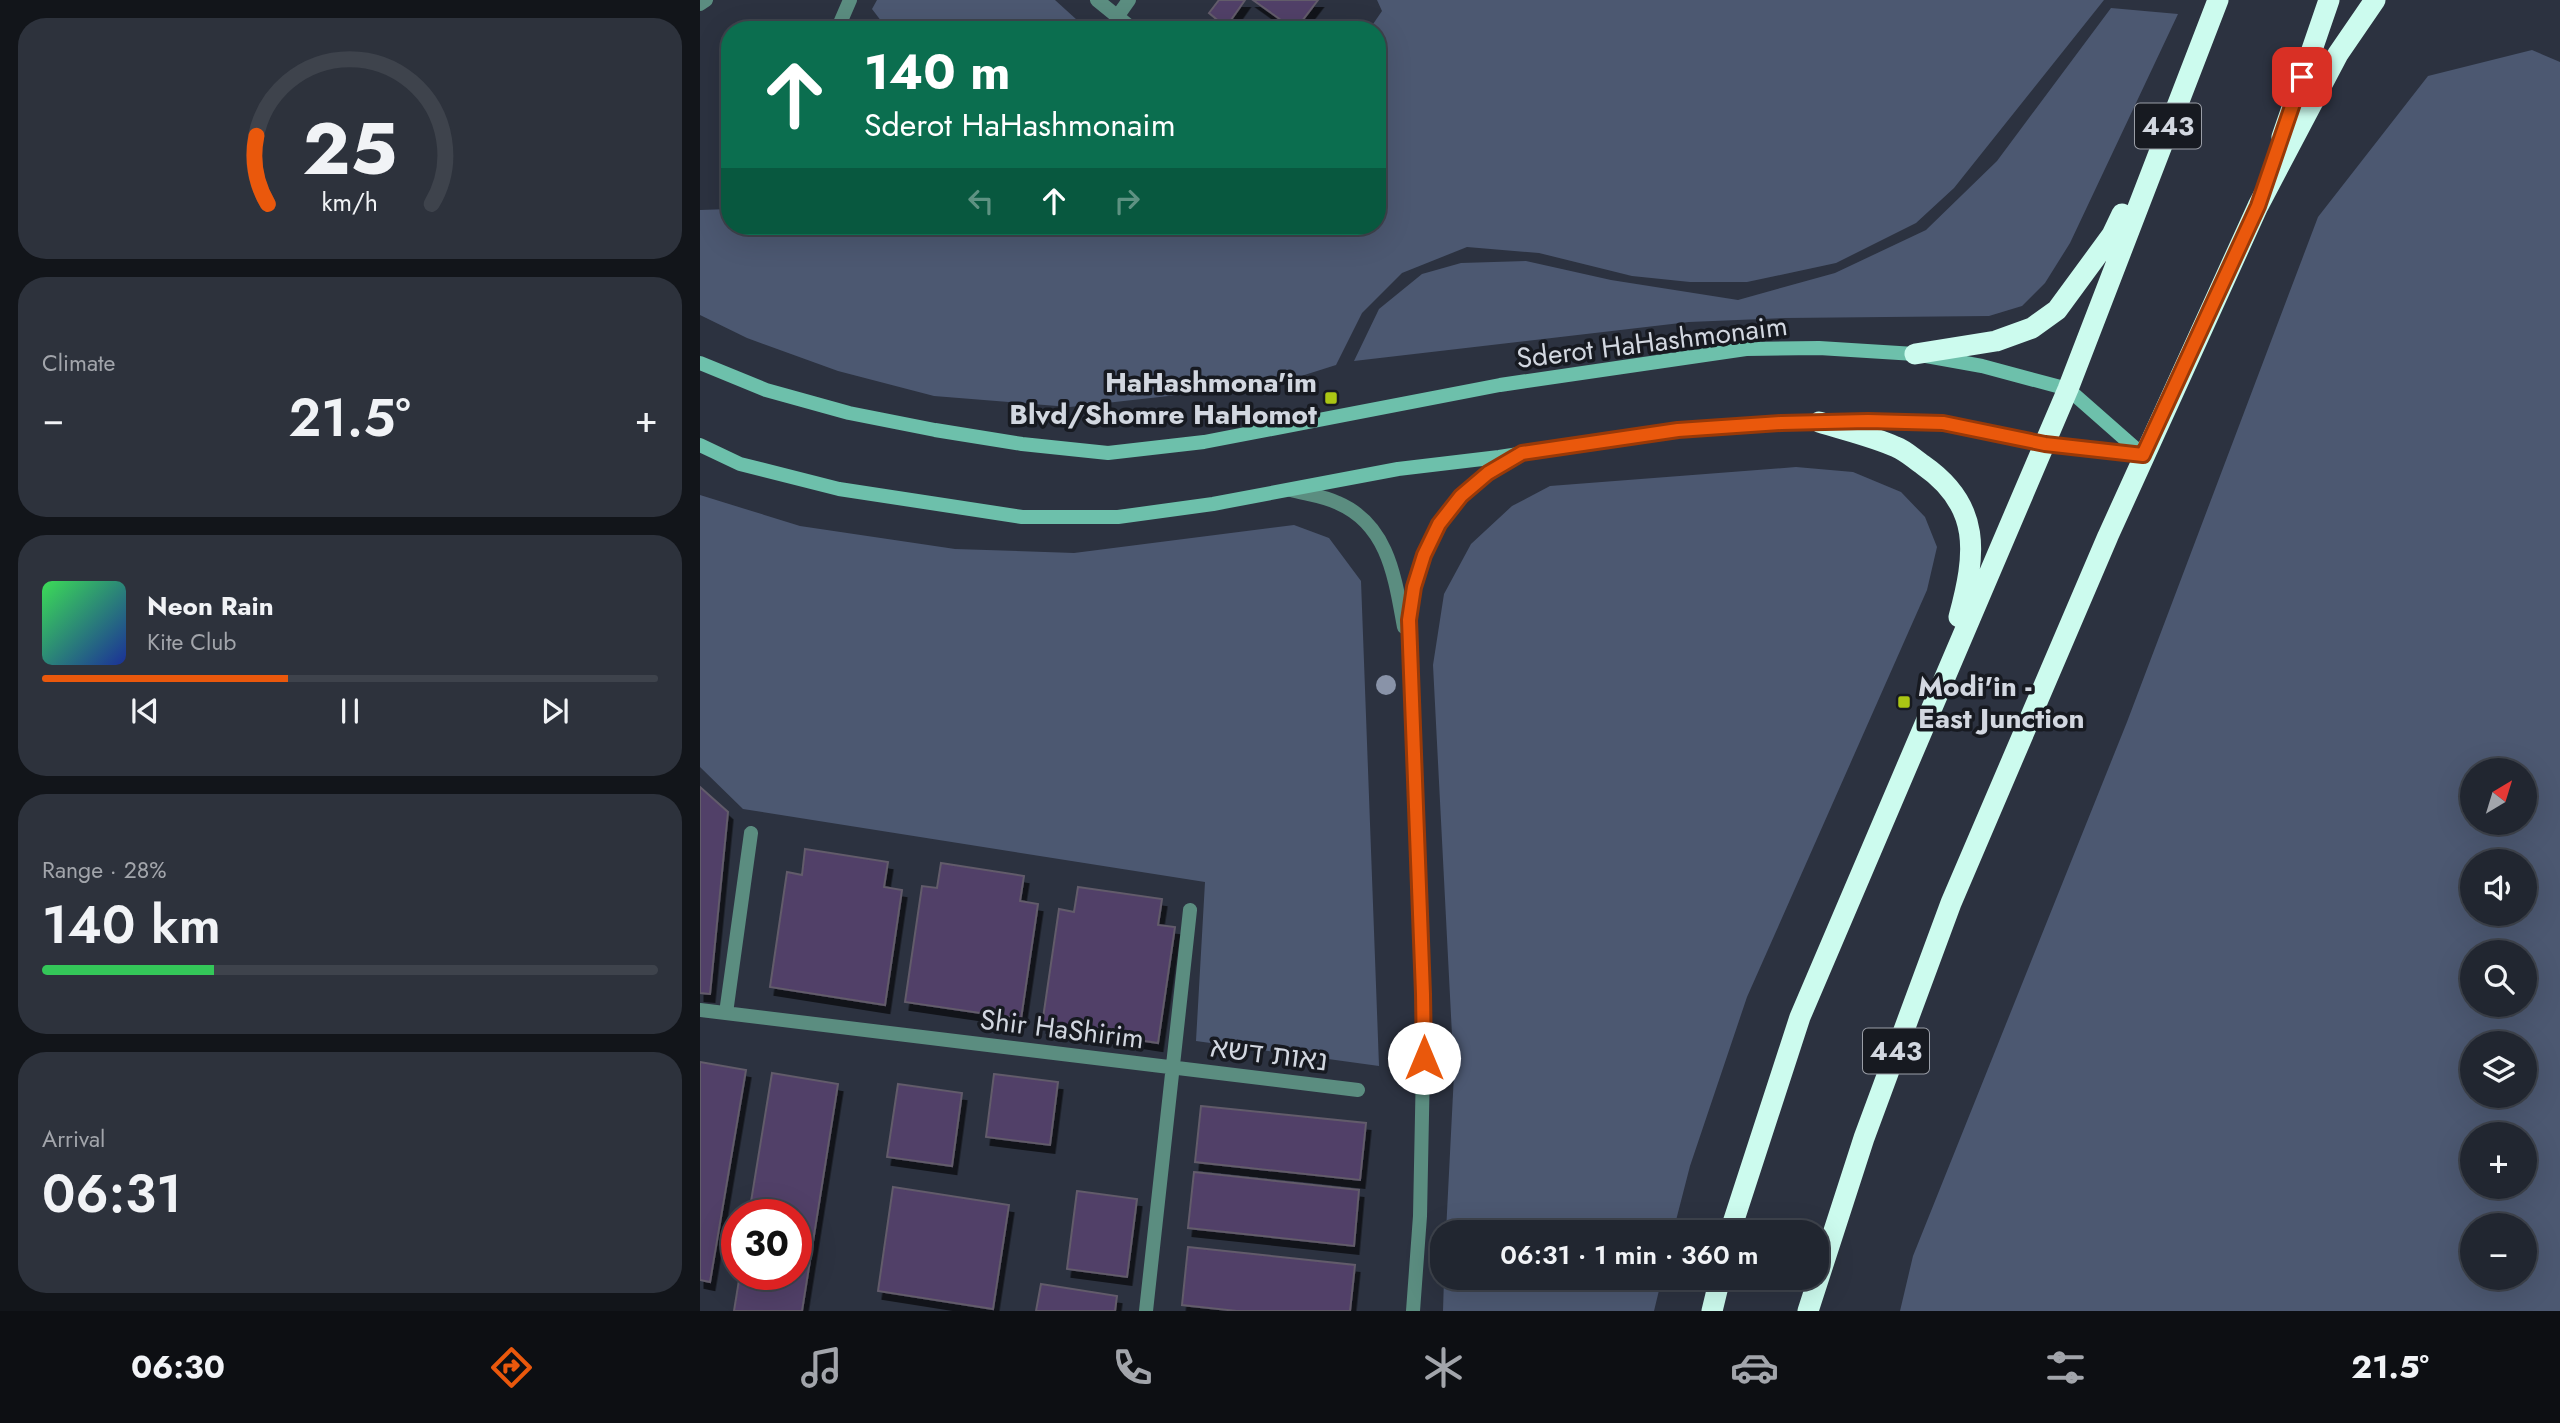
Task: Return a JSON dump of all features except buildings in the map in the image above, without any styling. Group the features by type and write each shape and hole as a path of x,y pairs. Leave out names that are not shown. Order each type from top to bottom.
{"highway":[{"name":"443","path":"1734,1220 1800,1017 2068,389 2218,0"},
{"name":"443","path":"1808,1311 1864,1138 1951,903 2143,455 2258,206 2329,0"},
{"path":"2258,206 2338,54 2375,0"},
{"path":"1914,354 1996,341 2032,328 2057,310 2112,235 2173,112"},
{"path":"1819,422 1898,447 1935,473 1951,489 1965,514 1971,534 1968,584 1939,692"},
{"path":"1712,1311 1717,1290"}],"main road":[{"name":"Sderot HaHashmonaim","path":"700,363 766,390 849,413 1022,444 1108,453 1204,442 1500,385 1746,349 1819,348 1914,354 1982,366 2068,389 2143,455"},
{"path":"700,445 740,464 839,489 1022,517 1118,517 1213,504 1398,469 1678,430 1819,422 1943,423 2045,444 2143,455"}],"street":[{"path":"700,4 706,0"},
{"path":"841,21 850,0"},
{"path":"1097,0 1122,21"},
{"path":"1116,17 1129,0"},
{"path":"1413,1311 1420,1216 1424,1015 1409,620 1414,587 1424,555 1439,524 1461,496 1488,473 1522,453"},
{"path":"1291,490 1338,502 1363,517 1380,538 1394,569 1409,653"},
{"path":"726,1013 751,833"},
{"path":"1174,1067 1190,910"},
{"name":"Shir HaShirim","path":"700,1010 1174,1067 1146,1311"},
{"name":"נאות דשא","path":"1174,1067 1358,1090"}],"shaded area":[{"path":"877,0 1055,0 1078,21 881,21 872,9"},
{"path":"1377,0 2104,0 1954,188 1916,223 1836,263 1747,282 1690,282 1632,276 1539,253 1467,247 1402,273 1362,313 1336,365 1276,384 1070,407 934,396 838,371 747,338 700,315 700,210 721,209 721,235 1386,235 1386,21 1375,21 1382,11"},
{"path":"2111,8 2178,14 2070,243 2045,283 2022,306 1989,316 1689,322 1354,361 1379,309 1422,274 1461,263 1526,261 1611,280 1738,300 1835,273 1926,230 1997,161"},
{"path":"2532,50 2560,62 2560,1311 1900,1311 1913,1256 2127,722 2318,217 2428,76"},
{"path":"1796,467 1853,472 1901,492 1925,517 1937,547 1927,590 1747,997 1690,1166 1676,1220 1447,1220 1454,1074 1433,665 1444,594 1471,544 1512,506 1550,486"},
{"path":"700,495 800,526 955,549 1074,553 1294,525 1329,538 1361,581 1379,1066 1196,1041 1205,882 743,809 700,767"},
{"path":"1444,1290 1659,1290 1654,1311 1443,1311"}],"place":[{"name":"HaHashmona'im Blvd/Shomre HaHomot","path":"1331,398"},
{"name":"Modi'in - East Junction","path":"1904,702"}],"route":[{"path":"1424,1058 1409,620 1414,587 1424,555 1439,524 1461,496 1488,473 1522,453 1678,430 1781,423 1943,423 2045,444 2143,455 2258,206 2302,77"}]}
